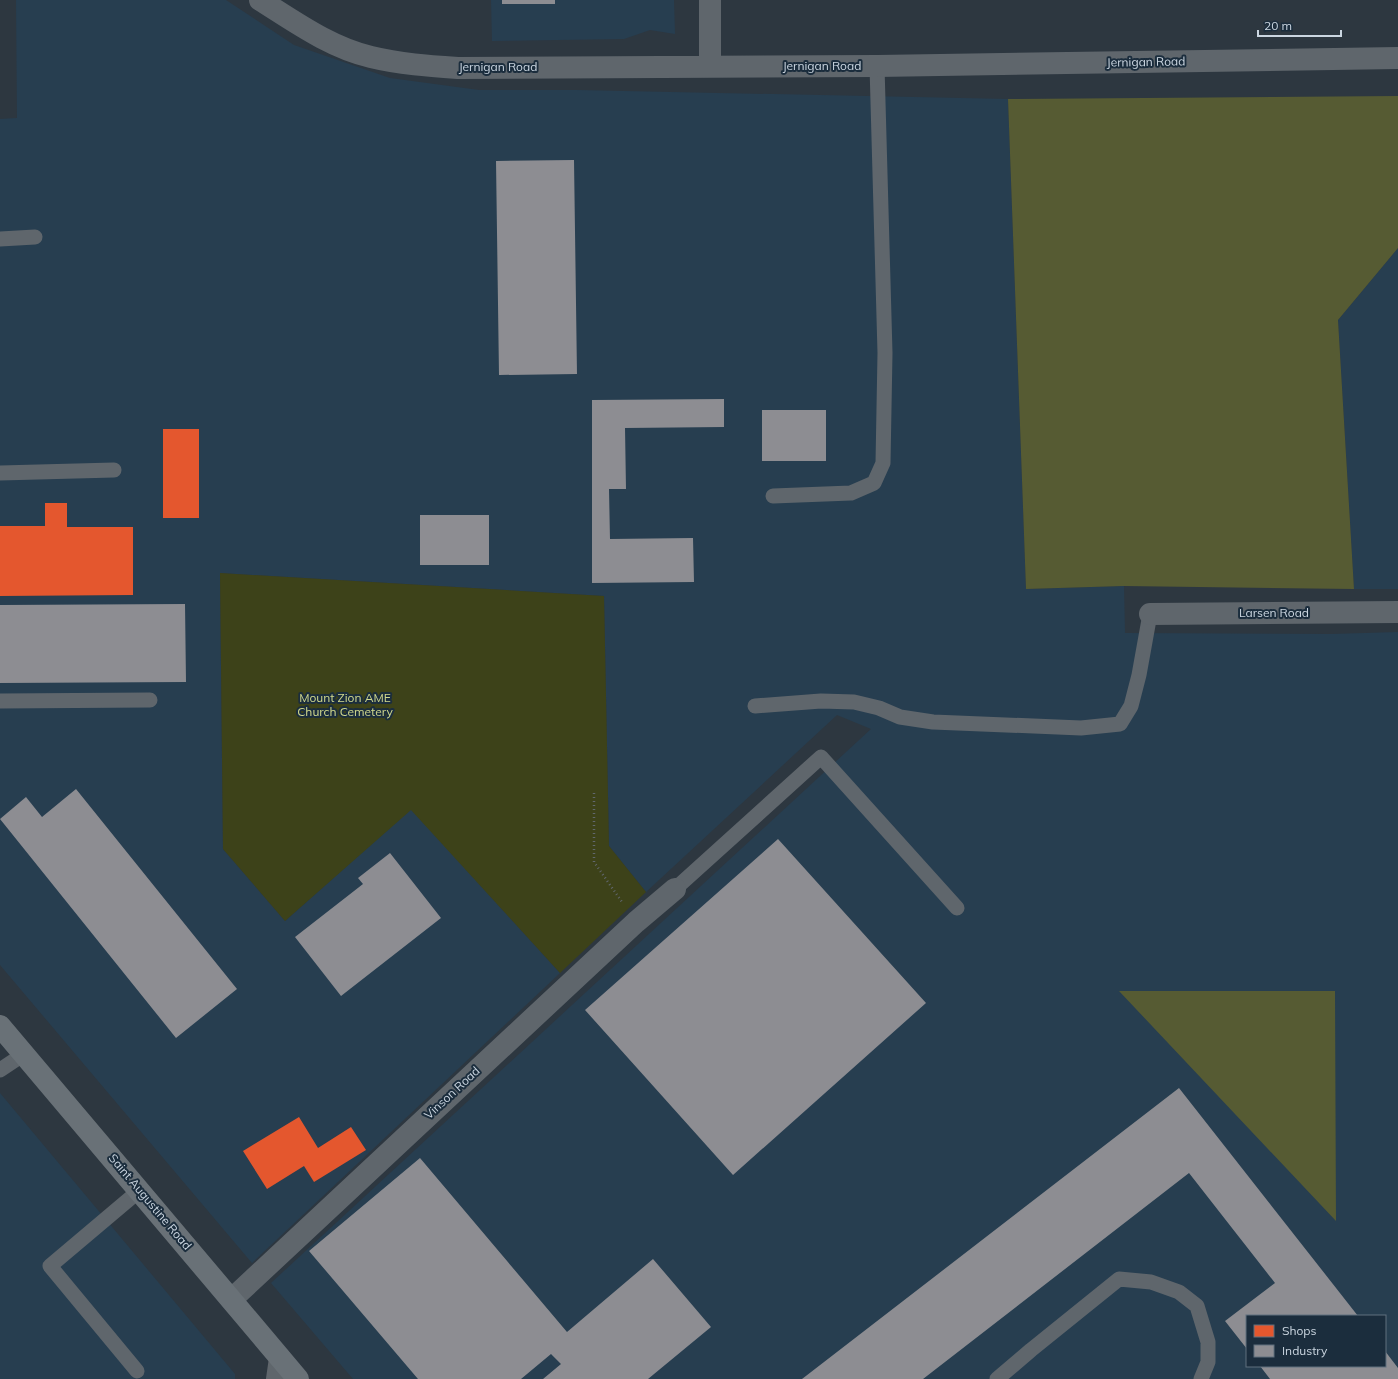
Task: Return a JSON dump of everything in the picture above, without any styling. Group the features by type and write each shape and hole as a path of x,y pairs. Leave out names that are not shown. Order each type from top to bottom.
{"main road":[{"name":"Saint Augustine Road","path":"0,1026 298,1379"}],"street":[{"name":"Jernigan Road","path":"260,0 320,37 370,57 411,64 459,68 877,66 1398,58"},
{"path":"710,0 710,67"},
{"name":"Larsen Road","path":"1150,614 1398,612"},
{"name":"Vinson Road","path":"232,1300 636,922 674,889"},
{"path":"277,1379 280,1358"}],"lane":[{"path":"773,496 851,493 874,483 883,463 885,353 877,66"},
{"path":"0,239 35,237"},
{"path":"0,473 114,470"},
{"path":"756,706 821,701 854,702 878,708 900,717 933,722 1081,728 1120,724 1132,706 1140,675 1150,614"},
{"path":"0,701 150,700"},
{"path":"674,889 821,757 957,908"},
{"path":"0,1070 24,1054"},
{"path":"137,1371 50,1266 140,1190"},
{"path":"997,1379 1119,1279 1151,1282 1179,1292 1197,1306 1208,1342 1208,1362 1201,1379"}],"path":[{"path":"594,793 594,862 636,922"}],"shaded area":[{"path":"16,0 226,0 294,45 390,78 479,90 577,90 1008,99 1026,589 1124,586 1125,633 1332,634 1398,632 1398,1379 353,1379 271,1283 871,729 837,715 646,892 609,846 604,596 220,573 223,849 285,921 411,809 560,973 252,1263 0,965 0,119 17,118"},
{"path":"491,0 674,0 675,34 650,30 624,39 492,41"},
{"path":"1398,248 1398,589 1354,589 1338,320"},
{"path":"0,1093 235,1374 235,1379 0,1379"}],"green space":[{"path":"1398,96 1398,248 1338,320 1354,589 1124,586 1026,589 1008,99"},
{"name":"Mount Zion AME Church Cemetery","path":"220,573 604,596 609,846 646,892 560,973 411,810 285,921 223,849"},
{"path":"1119,991 1335,991 1336,1221"}],"building: Shops":[{"path":"163,429 199,429 199,518 163,518"},
{"path":"45,503 67,503 67,527 133,527 133,595 0,596 0,526 45,526"},
{"path":"299,1117 318,1148 351,1127 366,1150 314,1182 304,1166 267,1189 243,1151"}],"building: Industry":[{"path":"502,0 555,0 555,4 502,4"},
{"path":"574,160 577,374 499,375 496,161"},
{"path":"724,399 724,427 625,428 626,489 609,489 610,539 693,538 694,582 592,583 592,400"},
{"path":"762,410 826,410 826,461 762,461"},
{"path":"420,515 489,515 489,565 420,565"},
{"path":"185,604 186,682 0,683 0,605"},
{"path":"76,789 237,989 176,1038 0,819 26,797 42,817"},
{"path":"778,839 926,1003 733,1175 585,1010"},
{"path":"390,853 441,918 341,996 295,937 363,884 358,878"},
{"path":"1179,1088 1357,1315 1246,1315 1246,1348 1225,1321 1275,1283 1189,1173 923,1379 802,1379"},
{"path":"420,1158 567,1332 653,1259 711,1327 648,1379 543,1379 561,1364 551,1354 521,1379 418,1379 309,1251"},
{"path":"1386,1352 1398,1368 1398,1379 1270,1379 1261,1367 1386,1367"}]}
